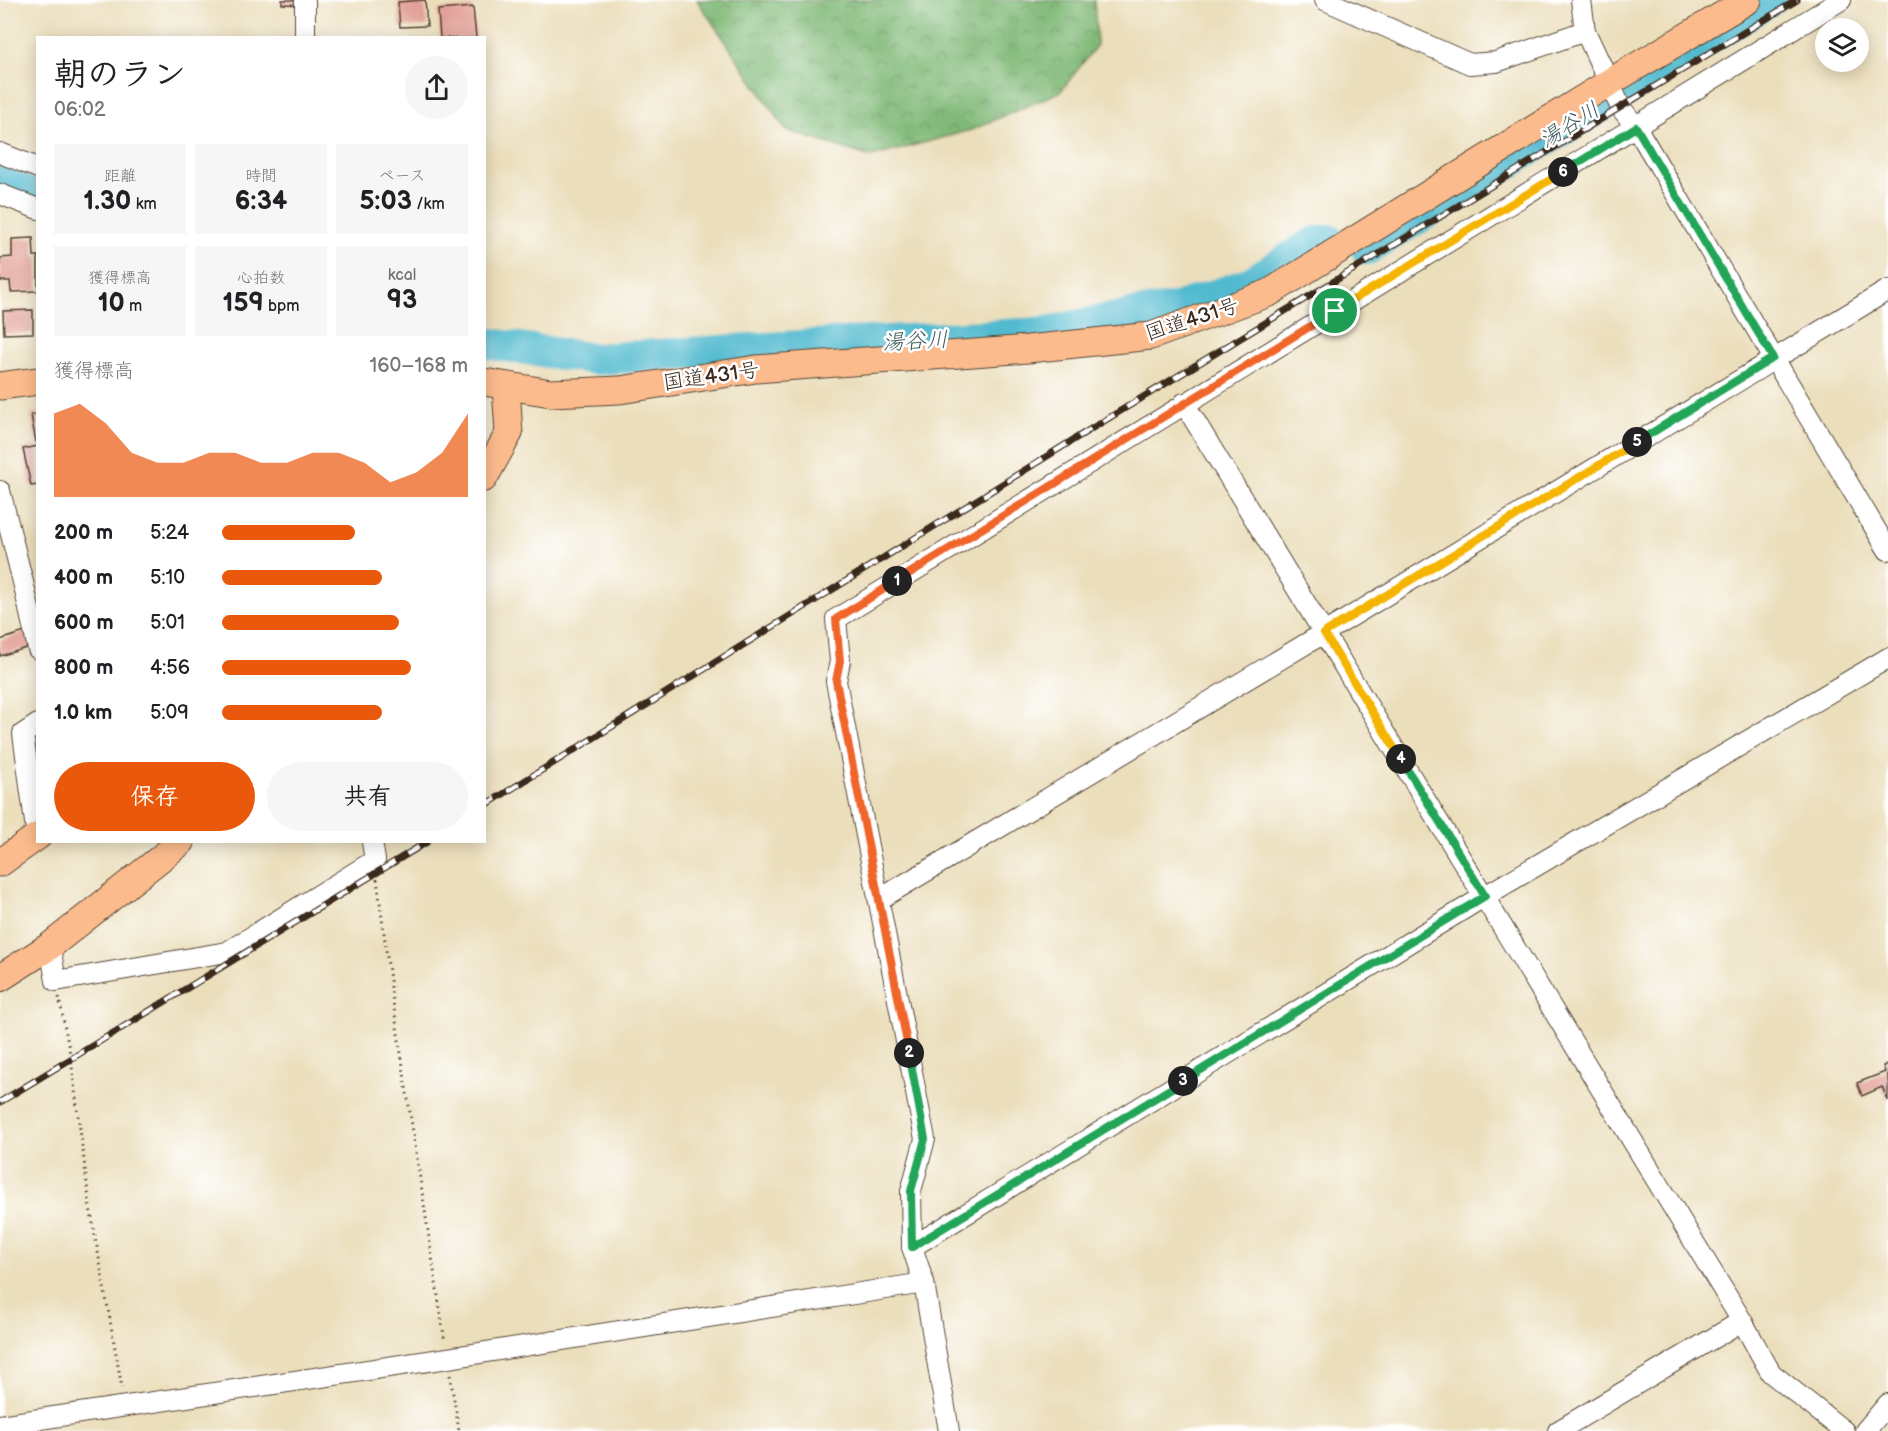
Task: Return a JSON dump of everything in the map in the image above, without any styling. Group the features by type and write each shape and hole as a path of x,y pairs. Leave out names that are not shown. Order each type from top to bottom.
{"highway":[{"name":"国道431号","path":"495,384 551,393 620,390 756,369 1028,350 1151,336 1269,293 1610,82 1748,0"},
{"path":"0,386 36,381"},
{"path":"486,431 495,384"},
{"path":"486,474 509,433 495,384"},
{"path":"0,863 36,837"},
{"path":"0,978 50,946 180,843"}],"street":[{"path":"305,0 305,36"},
{"path":"1325,0 1470,64 1496,62 1585,31"},
{"path":"1581,0 1585,31 1621,108 1636,127 1888,550"},
{"path":"949,1431 924,1283 912,1247 911,1191 925,1139 836,681 840,661 836,619 1840,0"},
{"path":"0,153 36,167"},
{"path":"0,194 36,208"},
{"path":"880,899 1324,633 1888,290"},
{"path":"1184,403 1742,1321 1770,1373 1844,1431"},
{"path":"0,491 36,640"},
{"path":"912,1247 1485,896 1888,657"},
{"path":"36,727 23,734 36,829"},
{"path":"50,946 56,981 227,952 374,851"},
{"path":"0,1425 448,1358 924,1283"},
{"path":"1558,1431 1742,1321"},
{"path":"1864,1431 1888,1404"}],"path":[{"path":"374,851 391,987 459,1431"},
{"path":"56,981 70,1059 90,1207 125,1405"}],"green space":[{"path":"697,0 1094,0 1097,45 1060,92 971,130 871,157 786,130"}],"building":[{"path":"282,0 305,0 305,5 282,4"},
{"path":"425,0 427,26 400,27 398,2"},
{"path":"473,7 476,36 440,36 438,10"},
{"path":"33,238 34,256 36,256 36,291 11,292 10,281 0,281 0,258 12,257 12,239"},
{"path":"33,310 33,333 4,334 3,311"},
{"path":"36,414 36,442 31,415"},
{"path":"36,446 36,485 31,486 23,449"},
{"path":"28,631 33,646 0,656 0,640"},
{"path":"1888,1063 1888,1101 1882,1087 1862,1096 1857,1083 1885,1072 1883,1066"}],"waterway":[{"name":"湯谷川","path":"1367,249 1770,0"},
{"name":"湯谷川","path":"0,182 36,196"},
{"name":"湯谷川","path":"486,343 596,359 1042,333 1141,313 1174,309 1248,284 1313,243 1329,240"}],"railway":[{"path":"486,805 1094,427 1797,0"},
{"path":"0,1102 425,843"}],"route":[{"path":"1636,127 1773,358 1324,633 1485,896 912,1247 911,1191 925,1139 836,681 840,661 836,619 1335,311 1636,127"}]}
